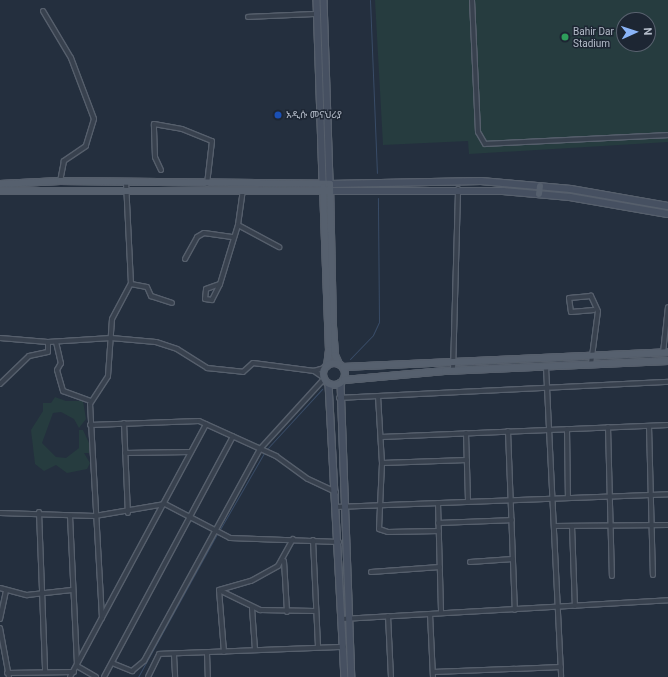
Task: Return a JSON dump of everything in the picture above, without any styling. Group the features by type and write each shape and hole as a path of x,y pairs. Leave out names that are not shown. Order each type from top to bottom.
{"main road":[{"path":"317,0 327,184"},
{"path":"324,0 329,350 323,378 329,384 339,542 345,677"},
{"path":"0,184 60,181 207,184 327,184 459,181 540,186 668,206"},
{"path":"539,194 540,186"},
{"path":"0,191 327,191 458,189 539,194 668,214"},
{"path":"327,191 335,355 341,366 342,382 339,398 352,677"},
{"path":"325,367 665,352"},
{"path":"640,354 641,362"},
{"path":"329,384 453,371 668,361"},
{"path":"340,562 346,561"}],"street":[{"path":"472,0 478,132 485,144 668,135"},
{"path":"43,11 71,58 94,119 86,146 64,161 60,181"},
{"path":"248,17 318,14"},
{"path":"161,170 155,157 154,124 182,129 212,141 207,184"},
{"path":"102,618 95,516 90,401 108,376 112,319 131,284 126,182"},
{"path":"453,371 458,189"},
{"path":"220,284 206,289 205,299 212,300 220,284 238,225 243,191"},
{"path":"238,225 279,247"},
{"path":"185,259 197,237 204,233 234,237"},
{"path":"131,284 148,287 151,296 172,303"},
{"path":"591,364 598,311 571,312 568,298 591,296 594,310"},
{"path":"665,352 668,307"},
{"path":"0,338 56,342 111,338 166,344 207,368 243,372 253,363 314,371 325,367"},
{"path":"0,384 29,356 48,352 48,342"},
{"path":"56,342 60,363 57,370 63,391 90,401"},
{"path":"546,367 561,677"},
{"path":"112,662 137,670 148,655 260,449 323,378 314,371"},
{"path":"339,398 668,382"},
{"path":"378,396 382,463 380,505 381,531 438,531"},
{"path":"90,425 190,420 206,424 269,453 308,479 336,492"},
{"path":"124,423 128,513"},
{"path":"70,677 206,424"},
{"path":"381,437 668,425"},
{"path":"649,426 651,524 654,574"},
{"path":"608,427 610,496 609,524 612,576"},
{"path":"567,429 568,498"},
{"path":"508,432 515,610"},
{"path":"466,433 468,502"},
{"path":"104,677 233,436"},
{"path":"126,453 190,452"},
{"path":"382,463 467,460"},
{"path":"337,507 668,494"},
{"path":"438,503 442,613"},
{"path":"0,513 40,512 70,516 95,516 128,513 164,504 190,516 216,532 247,540 293,539 339,542"},
{"path":"40,512 46,671"},
{"path":"70,516 72,590 77,666"},
{"path":"438,523 512,520"},
{"path":"554,526 609,524 668,525"},
{"path":"572,526 575,606"},
{"path":"287,612 284,561 293,539"},
{"path":"313,540 315,611 318,647"},
{"path":"470,562 513,559"},
{"path":"220,590 251,581 284,561"},
{"path":"370,572 440,567"},
{"path":"0,588 6,591 42,593 72,590"},
{"path":"220,590 252,608 287,612 315,611"},
{"path":"220,590 224,652"},
{"path":"0,619 6,591"},
{"path":"342,619 668,600"},
{"path":"252,608 255,650"},
{"path":"430,614 433,675 561,667"},
{"path":"388,616 391,677"},
{"path":"0,628 8,675 46,671 74,672"},
{"path":"148,655 344,647"},
{"path":"207,653 208,677"},
{"path":"148,677 158,654"},
{"path":"174,654 175,677"},
{"path":"77,666 96,677"}],"green space":[{"path":"375,0 668,0 668,142 469,154 468,141 383,145"},
{"path":"55,397 66,401 83,401 86,419 79,428 74,419 61,412 53,413 42,443 56,457 66,458 79,448 79,430 83,430 89,443 89,453 84,453 90,463 87,469 67,473 56,465 44,471 35,464 31,430 43,411 43,403 51,403"}],"waterway":[{"path":"370,0 377,173"},
{"path":"350,359 373,335 379,322 378,198"},
{"path":"266,450 322,389"},
{"path":"219,531 264,453"},
{"path":"138,677 217,534"}],"place":[{"name":"Bahir Dar Stadium","path":"565,37"},
{"name":"አዲሱ መናህሪያ","path":"278,115"}]}
